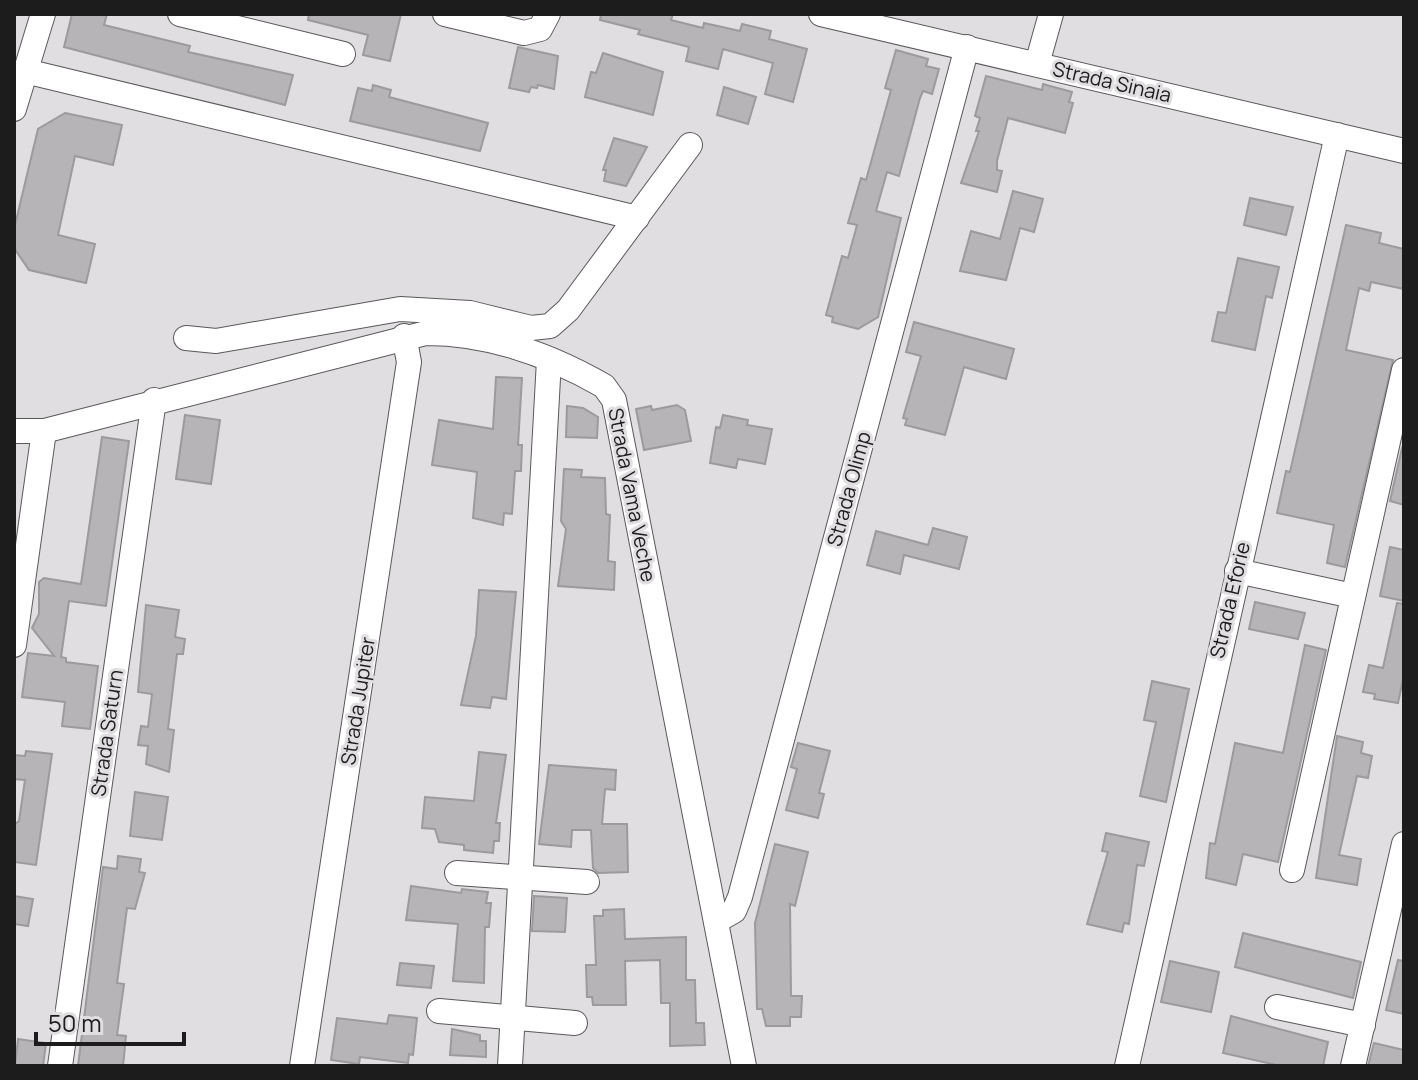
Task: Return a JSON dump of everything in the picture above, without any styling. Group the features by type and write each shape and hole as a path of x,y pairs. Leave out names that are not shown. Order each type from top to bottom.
{"street":[{"path":"14,109 43,14"},
{"path":"180,14 343,54"},
{"path":"445,14 524,33 540,29 548,14"},
{"name":"Strada Sinaia","path":"821,14 1404,151"},
{"path":"1037,64 1051,14"},
{"name":"Strada Olimp","path":"716,921 734,911 740,897 967,47"},
{"path":"25,71 637,218"},
{"name":"Strada Eforie","path":"1127,1066 1337,135"},
{"path":"186,338 216,341 418,308 485,315 531,328 550,326 568,310 690,145"},
{"name":"Strada Vama Veche","path":"14,431 44,431 154,400 426,333 478,336 549,360 604,386 614,400 744,1066"},
{"name":"Strada Jupiter","path":"302,1066 409,362 404,336"},
{"path":"510,1066 549,360"},
{"path":"1292,870 1404,370"},
{"name":"Strada Saturn","path":"60,1066 154,400"},
{"path":"14,645 44,431"},
{"path":"1237,571 1353,596"},
{"path":"1353,1066 1404,844"},
{"path":"457,873 587,882"},
{"path":"1277,1007 1363,1025"},
{"path":"439,1011 575,1023"}],"building":[{"path":"72,14 107,14 104,25 190,46 188,52 293,75 285,105 64,47"},
{"path":"309,14 401,14 390,61 363,55 368,35 308,20"},
{"path":"601,14 673,14 671,20 703,28 704,23 740,31 742,24 771,31 769,39 807,49 793,102 765,94 773,63 723,49 718,69 686,61 689,47 600,20"},
{"path":"518,47 558,56 554,89 538,85 537,88 531,87 529,92 509,88"},
{"path":"896,50 928,59 926,66 939,69 932,94 923,91 920,98 899,176 887,172 876,211 901,218 878,317 858,329 832,322 833,317 826,315 842,256 848,258 857,225 848,223 861,178 866,180 891,90 885,88"},
{"path":"603,53 663,72 653,115 585,97 591,72 596,73"},
{"path":"986,76 1042,90 1043,84 1072,92 1069,102 1073,103 1065,133 1008,118 997,161 997,170 1002,171 997,192 961,183 979,131 976,131 980,118 975,116"},
{"path":"373,85 391,90 389,97 488,123 480,151 350,121 358,88 372,91"},
{"path":"724,87 756,97 748,124 717,115"},
{"path":"65,113 122,125 113,165 75,156 58,235 95,244 86,283 29,270 14,248 14,229 38,129"},
{"path":"614,138 647,147 626,186 604,181 606,170 603,170"},
{"path":"1013,191 1043,199 1034,232 1020,228 1006,280 960,271 971,231 1000,239"},
{"path":"1250,198 1293,207 1286,235 1244,225"},
{"path":"1346,225 1381,233 1379,243 1404,249 1404,289 1371,282 1369,291 1359,288 1346,350 1393,360 1345,567 1327,563 1334,525 1277,513 1286,471 1290,472"},
{"path":"1238,258 1279,267 1272,298 1266,296 1255,350 1212,341 1218,312 1226,313"},
{"path":"914,322 1014,349 1006,379 964,367 945,435 905,425 907,419 903,418 921,356 906,352"},
{"path":"496,377 522,378 518,445 522,445 521,471 515,471 512,514 504,513 503,525 473,518 477,472 432,465 439,420 493,429"},
{"path":"677,405 685,410 691,441 644,450 636,409 651,406 652,410"},
{"path":"567,406 583,408 598,417 597,438 566,437"},
{"path":"185,415 220,420 211,484 176,479"},
{"path":"723,415 748,420 747,425 772,429 765,464 738,459 736,468 710,463 716,427 720,428"},
{"path":"102,437 129,441 106,606 69,601 61,657 66,658 66,662 98,666 90,729 62,726 65,702 22,697 28,653 54,656 32,628 39,614 39,582 44,578 81,584"},
{"path":"1404,449 1404,505 1390,501"},
{"path":"564,469 582,470 581,477 605,478 606,514 610,515 608,561 615,562 614,590 558,586 566,529 561,521"},
{"path":"933,528 967,537 959,569 904,555 900,574 867,565 876,531 928,545"},
{"path":"1390,547 1404,550 1404,601 1380,596"},
{"path":"479,590 516,592 506,699 492,697 490,708 461,705 476,636"},
{"path":"1255,602 1305,613 1298,639 1249,629"},
{"path":"1397,603 1404,604 1404,675 1398,703 1374,699 1375,694 1363,692 1369,665 1383,668"},
{"path":"146,605 179,610 175,637 185,639 183,654 177,654 168,729 174,730 169,772 146,764 148,746 138,745 141,726 148,727 152,694 138,692"},
{"path":"1305,645 1326,650 1278,862 1243,854 1236,885 1206,878 1210,843 1215,844 1235,743 1283,753"},
{"path":"1152,681 1189,689 1166,802 1140,796 1156,722 1144,720"},
{"path":"1337,736 1363,742 1361,753 1372,756 1368,778 1357,776 1339,855 1361,859 1357,885 1316,878"},
{"path":"798,743 830,751 819,793 824,794 818,818 786,810 797,769 791,767"},
{"path":"26,751 52,754 36,865 14,862 14,825 19,821 25,780 14,779 14,755 25,756"},
{"path":"479,752 506,755 496,823 500,823 499,841 494,841 493,853 464,850 464,845 439,842 435,829 422,828 425,797 474,801"},
{"path":"549,765 616,770 615,790 605,789 602,824 627,824 628,872 598,873 593,868 591,830 572,830 571,847 539,844"},
{"path":"135,792 168,797 162,840 130,836"},
{"path":"1106,833 1149,842 1144,866 1137,865 1129,924 1124,923 1122,932 1087,924 1108,852 1102,851"},
{"path":"775,844 808,852 795,906 790,904 791,996 802,996 801,1017 790,1017 790,1026 766,1026 762,1009 757,1009 755,923"},
{"path":"118,856 141,859 139,872 145,873 135,909 127,908 117,983 124,984 117,1035 126,1036 123,1066 78,1066 103,867 117,869"},
{"path":"411,886 461,893 462,889 488,892 486,903 491,903 489,927 485,927 484,983 453,981 458,924 406,920"},
{"path":"14,896 33,899 28,926 14,924"},
{"path":"534,896 567,898 565,932 532,931"},
{"path":"624,909 625,939 686,937 686,980 695,980 696,1023 704,1023 705,1045 670,1046 670,1003 661,1003 660,960 625,961 626,1005 593,1005 592,997 587,997 586,965 596,965 594,916 603,916 603,910"},
{"path":"1243,933 1361,962 1353,998 1235,967"},
{"path":"1398,960 1404,961 1404,1014 1386,1010"},
{"path":"1170,961 1219,972 1211,1012 1161,1002"},
{"path":"400,963 434,966 431,988 397,985"},
{"path":"389,1015 417,1018 413,1055 409,1054 408,1063 360,1057 359,1064 331,1060 337,1018 387,1024"},
{"path":"1231,1016 1328,1042 1323,1066 1281,1066 1223,1053"},
{"path":"452,1029 480,1035 480,1041 486,1041 486,1057 450,1055"},
{"path":"18,1039 46,1043 43,1066 15,1066"},
{"path":"1374,1043 1404,1050 1404,1066 1368,1066"}]}
